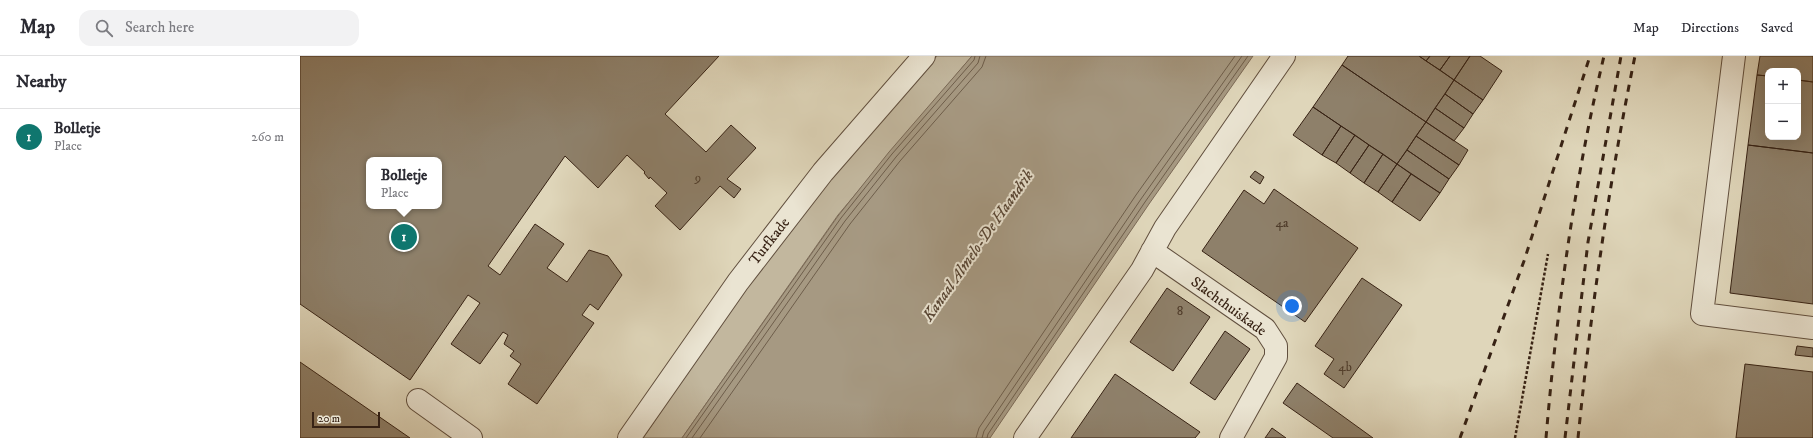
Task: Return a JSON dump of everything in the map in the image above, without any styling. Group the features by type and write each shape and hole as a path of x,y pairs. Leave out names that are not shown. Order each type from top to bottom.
{"street":[{"name":"Turfkade","path":"629,438 738,282 813,184 924,56"},
{"path":"1025,438 1142,270 1165,228 1284,56"},
{"path":"1734,56 1702,314 1813,328"},
{"name":"Slachthuiskade","path":"1152,251 1265,329 1276,346 1276,357 1231,438"},
{"path":"418,400 471,438"}],"path":[{"path":"1515,438 1548,254"}],"shaded area":[{"path":"937,56 972,56 838,215 682,438 643,438 730,311 789,232 861,142"}],"water":[{"name":"Kanaal Almelo-De Haandrik","path":"972,56 1253,56 1149,204 990,438 682,438 838,216 889,152"}],"building":[{"path":"300,56 719,56 665,114 706,152 731,125 756,148 727,179 741,189 734,198 720,186 680,230 655,206 667,193 650,177 649,179 644,173 645,172 627,155 598,188 565,156 488,266 500,275 535,224 564,244 547,268 567,282 589,250 608,256 622,275 598,310 590,304 582,315 594,323 537,404 508,384 521,364 510,356 514,351 504,344 508,335 503,332 480,364 451,344 480,303 468,295 410,380 300,304"},
{"path":"1348,56 1419,56 1454,80 1426,122 1342,65"},
{"path":"1419,56 1430,56 1426,61"},
{"path":"1430,56 1450,56 1440,70 1426,61"},
{"path":"1450,56 1470,56 1454,80 1440,70"},
{"path":"1470,56 1480,56 1502,71 1483,100 1454,80"},
{"path":"1760,56 1813,56 1813,82 1801,80 1801,68 1765,68 1765,76 1757,75"},
{"path":"1342,65 1426,122 1397,164 1313,107"},
{"path":"1757,75 1765,76 1765,140 1801,140 1801,80 1813,82 1813,153 1748,145"},
{"path":"1454,80 1483,100 1473,114 1445,94"},
{"path":"1445,94 1473,114 1464,128 1435,108"},
{"path":"1313,107 1341,126 1322,155 1293,135"},
{"path":"1435,108 1464,128 1454,141 1426,122"},
{"path":"1426,122 1468,150 1459,165 1416,136"},
{"path":"1341,126 1355,135 1336,163 1322,155"},
{"path":"1355,135 1369,145 1350,173 1336,163"},
{"path":"1416,136 1459,165 1449,179 1407,150"},
{"path":"1369,145 1383,154 1364,183 1350,173"},
{"path":"1748,145 1813,153 1813,304 1730,293"},
{"path":"1407,150 1449,179 1440,193 1397,164"},
{"path":"1383,154 1397,164 1378,192 1364,183"},
{"path":"1397,164 1411,174 1392,202 1378,192"},
{"path":"1255,171 1264,177 1260,184 1250,177"},
{"path":"1411,174 1440,193 1420,221 1392,202"},
{"path":"1274,189 1358,248 1305,322 1202,251 1244,190 1264,204"},
{"path":"1362,278 1402,305 1344,388 1324,374 1334,359 1315,346"},
{"path":"1167,288 1210,317 1173,371 1130,342"},
{"path":"1225,331 1250,349 1215,400 1190,383"},
{"path":"1797,346 1813,348 1813,357 1795,355"},
{"path":"300,362 410,438 300,438"},
{"path":"1745,364 1813,372 1813,438 1736,438"},
{"path":"1115,374 1200,432 1195,438 1071,438"},
{"path":"1297,383 1373,438 1333,438 1283,403"},
{"path":"1272,428 1286,438 1265,438"}],"railway":[{"path":"1460,438 1524,261 1590,56"},
{"path":"1546,438 1555,342 1575,198 1593,103 1604,56"},
{"path":"1565,438 1588,242 1621,56"},
{"path":"1578,438 1589,342 1609,198 1635,56"}],"place":[{"name":"Bolletje","path":"404,237"}]}
